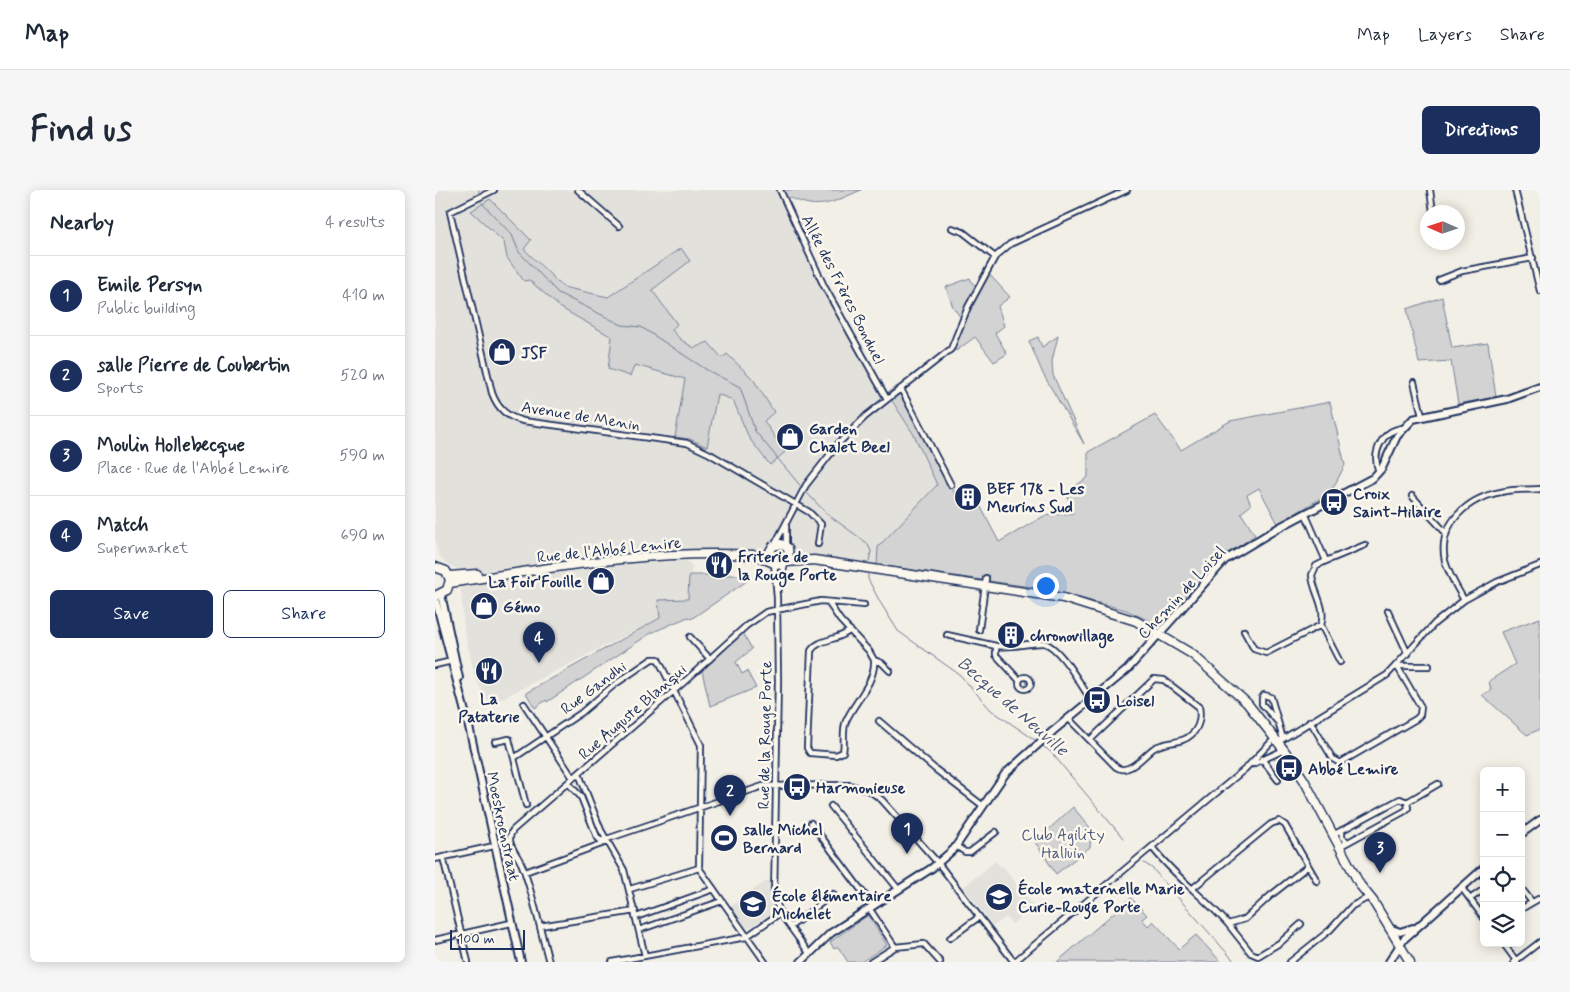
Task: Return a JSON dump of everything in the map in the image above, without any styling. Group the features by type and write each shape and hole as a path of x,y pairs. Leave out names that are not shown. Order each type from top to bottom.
{"main road":[{"name":"Rue de l'Abbé Lemire","path":"449,580 610,555 672,550 759,552 781,544 814,560"},
{"path":"773,547 769,556 773,562"},
{"path":"786,563 790,556 788,549"},
{"name":"Rue de l'Abbé Lemire","path":"449,580 604,560 672,555 752,555 779,565 814,560 876,569 910,577 985,584 1080,606 1128,622 1158,636 1224,682 1250,707 1279,740 1360,885 1387,926 1397,947"},
{"path":"435,567 443,569 449,580 447,590 437,596"},
{"name":"Rue de l'Abbé Lemire","path":"1368,897 1397,947"},
{"path":"1397,947 1404,962"},
{"path":"1397,947 1410,962"}],"street":[{"name":"Avenue de Menin","path":"495,190 450,212 492,393 503,412 523,421 687,444 710,454 796,504 819,520 821,524 818,544"},
{"path":"578,190 619,226"},
{"name":"Allée des Frères Bonduel","path":"780,190 824,286 887,399"},
{"path":"773,547 806,485 846,434 951,349 968,307 995,257 1010,244 1127,190"},
{"path":"1430,190 1432,205"},
{"path":"1515,190 1540,291"},
{"path":"952,228 963,232 995,257"},
{"path":"1439,280 1462,271 1533,258"},
{"path":"1414,382 1422,416"},
{"name":"Chemin de Loisel","path":"801,962 836,930 938,863 956,846 982,805 1005,774 1044,738 1122,675 1229,557 1367,482 1379,472 1403,428 1413,419 1507,399 1540,387"},
{"path":"901,389 951,486"},
{"path":"1379,472 1377,464 1381,440 1391,431 1403,428"},
{"path":"1463,600 1446,564 1444,548 1446,533 1458,513 1477,500 1502,492 1540,489"},
{"path":"1412,496 1446,533"},
{"path":"1305,514 1326,561"},
{"path":"787,520 784,536 788,549"},
{"path":"1341,662 1321,625 1321,606 1312,574 1316,566 1365,545"},
{"name":"Rue de la Rouge Porte","path":"773,562 777,598 774,893 780,913 809,953"},
{"name":"Rue de la Rouge Porte","path":"777,598 786,563"},
{"path":"549,962 525,872 755,788 775,785 850,784 870,791 882,800 938,863 1014,962 1279,740 1387,675 1435,623 1463,600 1497,582 1540,565"},
{"path":"979,630 985,584"},
{"name":"Moeskroenstraat","path":"437,596 473,742 494,846 521,962"},
{"path":"777,608 793,608 821,600 864,606"},
{"path":"828,602 869,651 874,660 873,669 868,683 845,723 843,752 836,755 810,753 807,748 811,651 817,644 840,638 850,630"},
{"name":"Rue Auguste Blanqui","path":"525,872 510,839 513,830 746,626 768,610 777,608"},
{"path":"1389,611 1408,654"},
{"path":"1244,631 1254,649 1266,653 1321,625"},
{"path":"947,636 996,646 1015,647 1044,643 1052,646 1091,700"},
{"path":"690,637 710,659"},
{"path":"996,646 996,655 1019,680"},
{"name":"Rue Gandhi","path":"514,758 581,713 614,685 654,658 659,660 675,690"},
{"path":"874,660 881,662 890,671"},
{"path":"435,665 454,661"},
{"path":"1397,666 1429,666"},
{"path":"1310,721 1333,759 1341,763 1416,719 1420,715 1421,707 1397,666"},
{"path":"1068,718 1116,767 1126,770 1156,747 1191,736 1198,724 1199,707 1163,680 1157,679 1090,740"},
{"path":"675,690 701,745 699,868 765,962"},
{"path":"1277,721 1262,704 1261,700 1264,695 1271,697 1277,721 1279,740"},
{"path":"524,704 573,778"},
{"path":"879,721 935,769 982,805"},
{"path":"495,742 509,739 526,805"},
{"path":"1245,769 1284,750"},
{"path":"1261,760 1278,780"},
{"path":"579,774 606,841 624,870 639,930 647,955 653,962"},
{"path":"568,783 581,798 598,839 606,841"},
{"path":"1407,802 1438,784"},
{"path":"1333,835 1399,799 1407,802"},
{"path":"1339,847 1405,811 1408,808 1407,802"},
{"path":"831,806 899,890"},
{"path":"1525,831 1540,820"},
{"path":"1193,888 1276,821 1283,823 1317,880"},
{"path":"811,823 871,907 895,947"},
{"path":"1342,830 1342,838 1347,842"},
{"path":"956,846 965,852 970,852 996,832"},
{"path":"435,858 494,846"},
{"path":"1152,847 1167,865 1193,888 1228,924 1253,955 1258,956 1281,942 1301,924"},
{"path":"443,857 468,962"},
{"path":"1228,924 1245,920 1270,896 1308,866"},
{"path":"630,889 699,868"},
{"path":"1389,962 1397,947 1420,924 1480,871"},
{"path":"1461,888 1480,913"},
{"path":"636,917 714,889"},
{"path":"1470,899 1480,892"},
{"path":"1525,893 1532,902"},
{"path":"790,927 833,894"},
{"path":"1290,962 1330,930 1352,906 1368,897"},
{"path":"1525,906 1540,898"},
{"path":"639,930 722,901"},
{"path":"539,926 635,911"},
{"path":"613,962 746,937 780,913"},
{"path":"950,938 979,916"},
{"path":"435,940 511,922"},
{"path":"1387,926 1400,932 1420,924"},
{"path":"1506,947 1515,962 1540,942"},
{"path":"871,962 895,947 924,944 940,962"}],"shaded area":[{"path":"435,190 782,190 826,286 891,401 914,435 937,485 878,547 877,565 781,555 608,554 466,574 446,563 438,554 435,538"},
{"path":"687,561 693,567 689,576 688,599 660,618 489,705 475,677 464,629 461,588 622,564"},
{"name":"École maternelle Marie Curie-Rouge Porte","path":"996,861 1000,867 1002,865 1034,907 1012,924 1006,917 993,926 963,887"},
{"name":"École élémentaire Michelet","path":"766,881 770,881 770,901 775,909 774,912 747,929 731,906"}],"green space":[{"path":"782,190 861,190 826,204 818,205 789,197 787,199"},
{"path":"490,199 531,240 524,249 563,287 608,297 681,248 690,261 652,290 677,324 672,330 680,339 694,348 708,342 722,358 727,354 753,379 774,412 764,421 785,452 770,465 749,438 733,400 717,394 707,447 690,439 675,437 685,379 635,365 630,376 608,369 612,337 561,308 529,280 524,281 507,258 504,242 471,211"},
{"path":"989,274 1010,297 998,306 1004,326 995,333 1007,354 994,362 975,337 956,351 955,345 963,321 953,307 946,287 970,278 973,284 981,289"},
{"path":"1442,297 1452,348 1488,343 1496,397 1458,404 1451,361 1419,363 1407,309"},
{"path":"1058,336 1052,361 1053,375 1084,444 1043,374 1029,341 1038,337 1042,347"},
{"path":"897,386 956,495 971,488 999,542 1044,516 1073,513 1066,493 1088,477 1088,452 1155,415 1181,450 1230,421 1330,402 1345,465 1331,492 1278,524 1259,488 1247,495 1251,505 1241,513 1255,535 1224,557 1164,624 1156,624 1126,610 1045,589 877,565 878,547 937,485 914,435 887,393"},
{"path":"689,575 748,575 747,581 691,619 688,617 651,633 535,708 526,693 660,618 658,600 688,599"},
{"path":"1540,618 1540,729 1527,735 1482,695 1491,690 1489,681 1515,664 1501,632"},
{"path":"743,633 752,649 736,662 742,674 747,671 756,688 710,706 702,671"},
{"name":"Club Agility Halluin","path":"1073,807 1092,830 1090,847 1056,874 1035,842"},
{"path":"1131,898 1147,915 1142,919 1148,926 1153,921 1179,949 1196,935 1221,962 1057,962"},
{"path":"868,915 887,945 861,962 848,962 838,947 834,949 830,942"}],"waterway":[{"name":"Becque de Neuville","path":"481,202 512,235 519,252 558,293 622,325 641,327 707,370 740,387 755,431 803,489"},
{"name":"Becque de Neuville","path":"806,492 827,514 867,543 871,551 869,561"},
{"name":"Becque de Neuville","path":"868,574 868,579 880,602 898,631 960,675 991,710 1038,742"},
{"name":"Becque de Neuville","path":"1041,745 1050,751 1123,838"},
{"name":"Becque de Neuville","path":"1144,863 1152,868 1235,962"}],"place":[{"name":"JSF","path":"502,352"},
{"name":"Garden Chalet Beel","path":"790,437"},
{"name":"BEF 178 - Les Meurins Sud","path":"968,497"},
{"name":"Croix Saint-Hilaire","path":"1334,502"},
{"name":"Friterie de la Rouge Porte","path":"719,565"},
{"name":"La Foir'Fouille","path":"601,581"},
{"name":"Gémo","path":"484,606"},
{"name":"chronovillage","path":"1011,635"},
{"name":"Match","path":"539,663"},
{"name":"La Pataterie","path":"489,671"},
{"name":"Loisel","path":"1097,700"},
{"name":"Abbé Lemire","path":"1289,768"},
{"name":"Harmonieuse","path":"797,787"},
{"name":"salle Pierre de Coubertin","path":"730,816"},
{"name":"salle Michel Bernard","path":"724,838"},
{"name":"Emile Persyn","path":"907,854"},
{"name":"Moulin Hollebecque","path":"1380,873"},
{"name":"École maternelle Marie Curie-Rouge Porte","path":"999,897"},
{"name":"École élémentaire Michelet","path":"753,904"}]}
